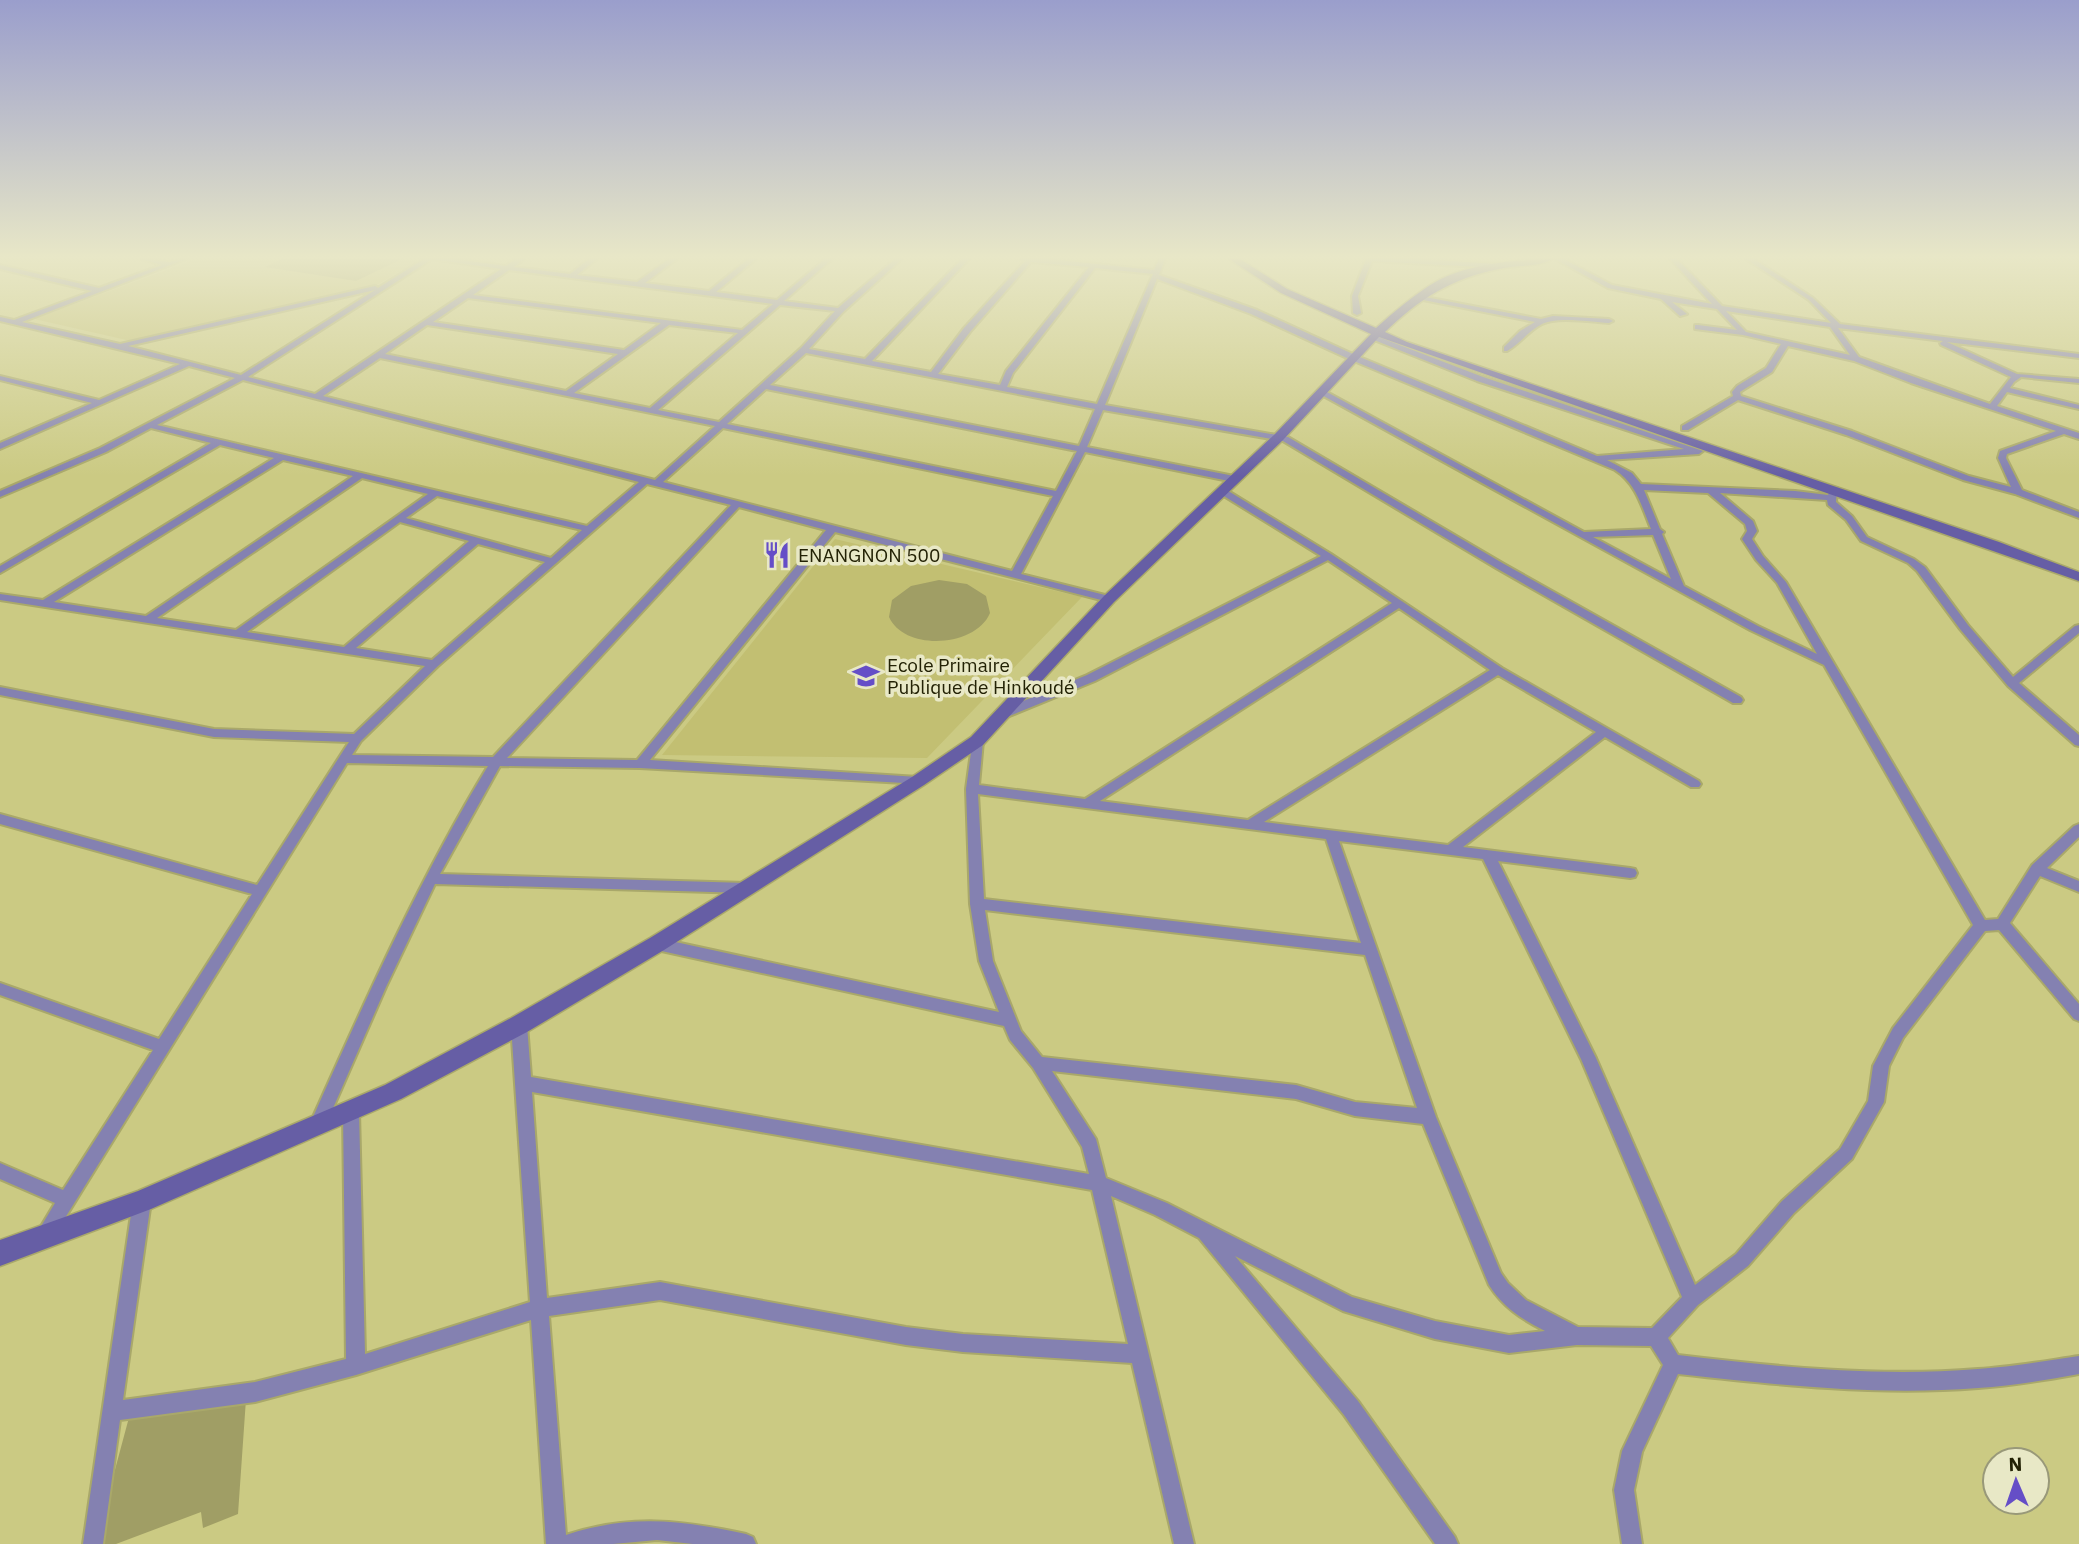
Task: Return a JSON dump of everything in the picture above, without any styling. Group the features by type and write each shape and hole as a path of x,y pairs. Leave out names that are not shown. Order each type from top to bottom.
{"main road":[{"path":"0,1253 142,1200 351,1112 519,1025 657,944 918,781 977,741 1109,599 1279,437 1322,393 1352,357 1379,332"},
{"path":"1379,332 1685,428 2079,564"},
{"path":"1379,332 1403,344 2079,577"}],"street":[{"path":"51,331 119,346 1109,599"},
{"path":"119,346 184,331"},
{"path":"0,495 151,426 241,378 313,331"},
{"path":"316,397 415,331"},
{"path":"481,331 623,352"},
{"path":"567,394 654,331"},
{"path":"736,331 744,332"},
{"path":"656,484 804,350 821,331"},
{"path":"867,362 897,331"},
{"path":"934,374 967,331"},
{"path":"1003,387 1009,373 1042,331"},
{"path":"1015,576 1082,450 1132,331"},
{"path":"1295,331 1352,357 1599,458 1629,475 1638,487 1659,532 1679,586"},
{"path":"1507,349 1526,331"},
{"path":"1728,331 1856,359 2079,436"},
{"path":"1838,331 1856,359"},
{"path":"1883,331 2079,356"},
{"path":"652,411 744,332"},
{"path":"1379,332 1469,375 1699,451 1599,458"},
{"path":"1931,337 2016,376 2034,375 2079,381"},
{"path":"1737,397 1736,392 1740,388 1769,370 1785,344"},
{"path":"804,350 1100,407 1279,437 1737,700"},
{"path":"378,355 1058,494"},
{"path":"0,446 187,364"},
{"path":"1992,407 2016,376"},
{"path":"0,378 99,402"},
{"path":"764,386 1082,450 1228,485 1498,670 1602,733 1695,784"},
{"path":"2005,389 2079,407"},
{"path":"1322,393 1754,628 1828,663"},
{"path":"1685,428 1737,397 1849,433 1977,481 2018,492 2079,515"},
{"path":"151,426 588,529"},
{"path":"2018,492 2002,458 2003,453 2064,431"},
{"path":"0,433 18,438"},
{"path":"0,570 219,442"},
{"path":"44,604 281,457"},
{"path":"147,620 361,475"},
{"path":"42,1239 357,738 434,664 645,481"},
{"path":"1638,487 1833,494 1832,503 1849,518 1864,539 1911,561 1921,569 1964,627 2012,683 2079,742"},
{"path":"1712,491 1750,523 1752,531 1747,539 1750,547 1781,582 1981,926"},
{"path":"237,634 435,493"},
{"path":"317,1126 432,879 473,799 497,761 737,504"},
{"path":"398,519 552,561"},
{"path":"640,764 832,529"},
{"path":"1582,534 1659,532"},
{"path":"346,651 475,541"},
{"path":"1003,714 1091,678 1328,556"},
{"path":"0,597 434,664"},
{"path":"1086,804 1398,604"},
{"path":"2012,683 2079,628"},
{"path":"1249,825 1498,670"},
{"path":"0,691 214,733 357,738"},
{"path":"1450,850 1602,733"},
{"path":"977,741 972,789 976,904 986,961 1014,1035 1038,1063 1090,1144 1102,1184 1184,1544"},
{"path":"344,759 640,764 918,781"},
{"path":"972,789 1630,873"},
{"path":"0,819 260,891"},
{"path":"2002,924 2037,869 2079,829"},
{"path":"1331,835 1429,1116 1503,1296 1522,1309 1577,1336"},
{"path":"1488,855 1588,1058 1692,1299"},
{"path":"2037,869 2079,887"},
{"path":"432,879 748,888"},
{"path":"976,904 1371,950"},
{"path":"523,1083 1102,1184 1129,1194 1349,1305 1435,1330 1509,1344 1577,1336 1656,1337 1692,1299 1742,1260 1788,1207 1846,1154 1876,1102 1881,1066 1898,1033 1981,926 2002,924"},
{"path":"2002,924 2079,1015"},
{"path":"657,944 1010,1021"},
{"path":"0,989 163,1046"},
{"path":"519,1025 556,1544"},
{"path":"1038,1063 1296,1092 1355,1109 1429,1116"},
{"path":"351,1112 356,1366"},
{"path":"0,1171 67,1200"},
{"path":"93,1544 142,1200"},
{"path":"1203,1231 1351,1408 1448,1544"},
{"path":"113,1411 233,1396 296,1383 539,1308 670,1291 791,1317 906,1336 963,1343 1140,1354"},
{"path":"1656,1337 1673,1364"},
{"path":"1673,1364 1805,1380 1931,1380 2050,1371 2079,1365"},
{"path":"1632,1544 1624,1490 1632,1451 1673,1364"},
{"path":"568,1544 603,1534 639,1529 686,1531 746,1544"}],"shaded area":[{"path":"87,331 175,331 131,341"},
{"name":"Ecole Primaire Publique de Hinkoudé","path":"835,539 1082,597 927,758 662,755"},
{"path":"939,580 967,584 986,596 990,613 982,624 971,633 940,641 910,636 897,628 889,617 892,600 911,586"},
{"path":"246,1399 238,1514 203,1528 201,1512 116,1544 95,1544 131,1410"}],"place":[{"name":"ENANGNON 500","path":"777,555"},
{"name":"Ecole Primaire Publique de Hinkoudé","path":"866,676"}]}
